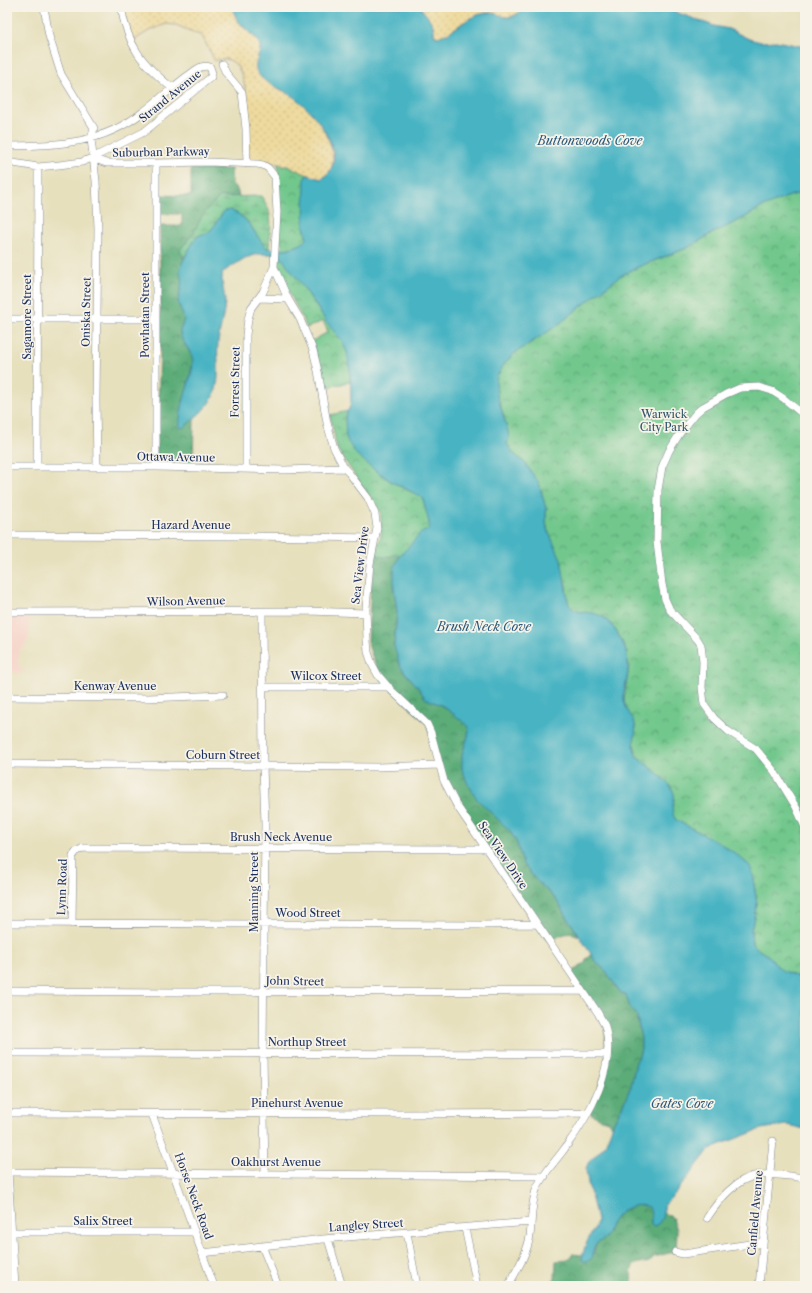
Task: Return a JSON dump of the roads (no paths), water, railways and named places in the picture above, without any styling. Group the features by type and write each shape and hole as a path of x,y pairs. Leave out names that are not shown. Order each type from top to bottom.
{"street":[{"name":"Oniska Street","path":"44,7 49,36 61,74 94,128 91,139 92,158 96,181 97,467"},
{"path":"121,7 124,24 132,44 138,54 152,72 172,88"},
{"path":"222,64 226,72 242,92 246,129 247,164"},
{"name":"Strand Avenue","path":"91,139 112,131 136,118 200,67 210,67 212,73 210,77 144,132 92,158"},
{"path":"7,146 61,144 91,139"},
{"path":"7,162 38,166 82,162 92,158"},
{"name":"Suburban Parkway","path":"92,158 106,163 156,164 208,162 247,164"},
{"name":"Powhatan Street","path":"156,164 156,467"},
{"name":"Sea View Drive","path":"247,164 263,165 271,170 276,177 277,212 274,267 288,299 300,319 313,350 329,433 336,454 344,468 356,481 372,505 376,524 370,564 366,613 368,646 372,664 378,675 427,724 444,781 467,822 598,1013 605,1026 607,1054 606,1067 602,1080 587,1113 570,1141 536,1189 528,1243 520,1264 508,1286"},
{"name":"Sagamore Street","path":"38,166 38,467"},
{"name":"Forrest Street","path":"246,469 247,324 251,308 267,285 274,267"},
{"path":"259,298 288,299"},
{"path":"7,319 155,319"},
{"path":"805,416 778,395 759,387 745,387 731,391 696,413 680,433 669,451 662,467 658,490 657,525 658,555 666,602 670,610 701,645 704,704 714,718 728,732 756,749 774,771 796,807 805,827"},
{"name":"Ottawa Avenue","path":"7,467 156,467 321,470 344,468"},
{"name":"Hazard Avenue","path":"7,535 375,538"},
{"name":"Wilson Avenue","path":"7,612 366,613"},
{"name":"Manning Street","path":"262,612 265,848 263,1053 265,1173"},
{"name":"Wilcox Street","path":"263,687 389,687"},
{"name":"Kenway Avenue","path":"7,697 148,698 223,695"},
{"name":"Coburn Street","path":"7,764 377,767 439,765"},
{"name":"Brush Neck Avenue","path":"76,852 83,848 486,849"},
{"name":"Lynn Road","path":"72,924 72,864 73,856 76,852"},
{"name":"Wood Street","path":"7,923 536,924"},
{"name":"John Street","path":"7,991 583,991"},
{"name":"Northup Street","path":"7,1053 607,1054"},
{"name":"Pinehurst Avenue","path":"7,1113 587,1113"},
{"name":"Horse Neck Road","path":"152,1114 214,1286"},
{"name":"Canfield Avenue","path":"759,1286 773,1141"},
{"path":"7,1172 14,1286"},
{"name":"Oakhurst Avenue","path":"7,1172 174,1174 305,1172 544,1176"},
{"path":"707,1218 726,1193 741,1182 757,1175 770,1174 805,1178"},
{"name":"Langley Street","path":"202,1253 328,1239 531,1222"},
{"path":"465,1228 477,1286"},
{"name":"Salix Street","path":"11,1232 195,1232"},
{"path":"407,1233 417,1286"},
{"path":"328,1239 342,1286"},
{"path":"675,1252 683,1254 763,1242"},
{"path":"262,1246 278,1286"}],"water":[{"name":"Brush Neck Cove","path":"232,7 420,7 432,23 434,35 438,37 450,32 472,17 485,13 491,13 509,17 518,13 525,7 662,7 714,26 729,29 749,39 761,42 776,41 805,47 805,193 792,195 760,208 687,248 638,267 620,276 555,327 515,353 505,363 497,376 497,395 509,437 507,444 514,454 524,462 539,483 546,509 547,529 561,559 568,602 574,610 596,614 606,619 619,636 624,646 628,668 624,700 635,725 634,748 636,755 662,777 671,787 674,795 672,812 676,820 718,842 750,866 754,878 757,904 751,930 752,943 759,950 770,957 783,971 805,980 805,1129 787,1125 761,1129 709,1150 674,1195 665,1204 662,1218 659,1223 653,1227 651,1225 651,1213 649,1207 636,1206 625,1209 612,1223 606,1237 595,1245 593,1257 586,1262 582,1260 585,1246 595,1228 597,1220 586,1170 588,1163 605,1145 631,1086 636,1062 641,1049 641,1038 637,1017 630,1007 626,995 620,992 606,971 596,962 555,898 536,880 523,864 517,843 510,831 477,799 467,782 462,769 462,755 469,729 465,723 443,706 425,698 418,687 400,666 394,646 397,613 394,587 394,569 399,557 421,533 429,529 429,522 423,499 392,482 371,467 356,454 348,442 346,437 345,417 351,404 350,371 347,352 342,341 325,320 314,302 282,258 270,254 258,254 245,258 223,272 222,280 225,302 218,342 218,377 216,390 204,410 183,428 180,427 181,412 192,370 193,359 180,335 184,319 178,302 182,283 180,270 182,263 195,239 212,229 224,211 230,210 243,217 267,248 277,250 299,245 307,239 304,226 305,177 308,175 321,179 329,173 334,160 333,149 325,131 306,107 288,93 268,83 257,72 256,65 260,46 256,38 239,22"}],"water label":[{"name":"Buttonwoods Cove","path":"590,141"},
{"name":"Gates Cove","path":"682,1104"}],"park label":[{"name":"Warwick City Park","path":"664,420"}]}
